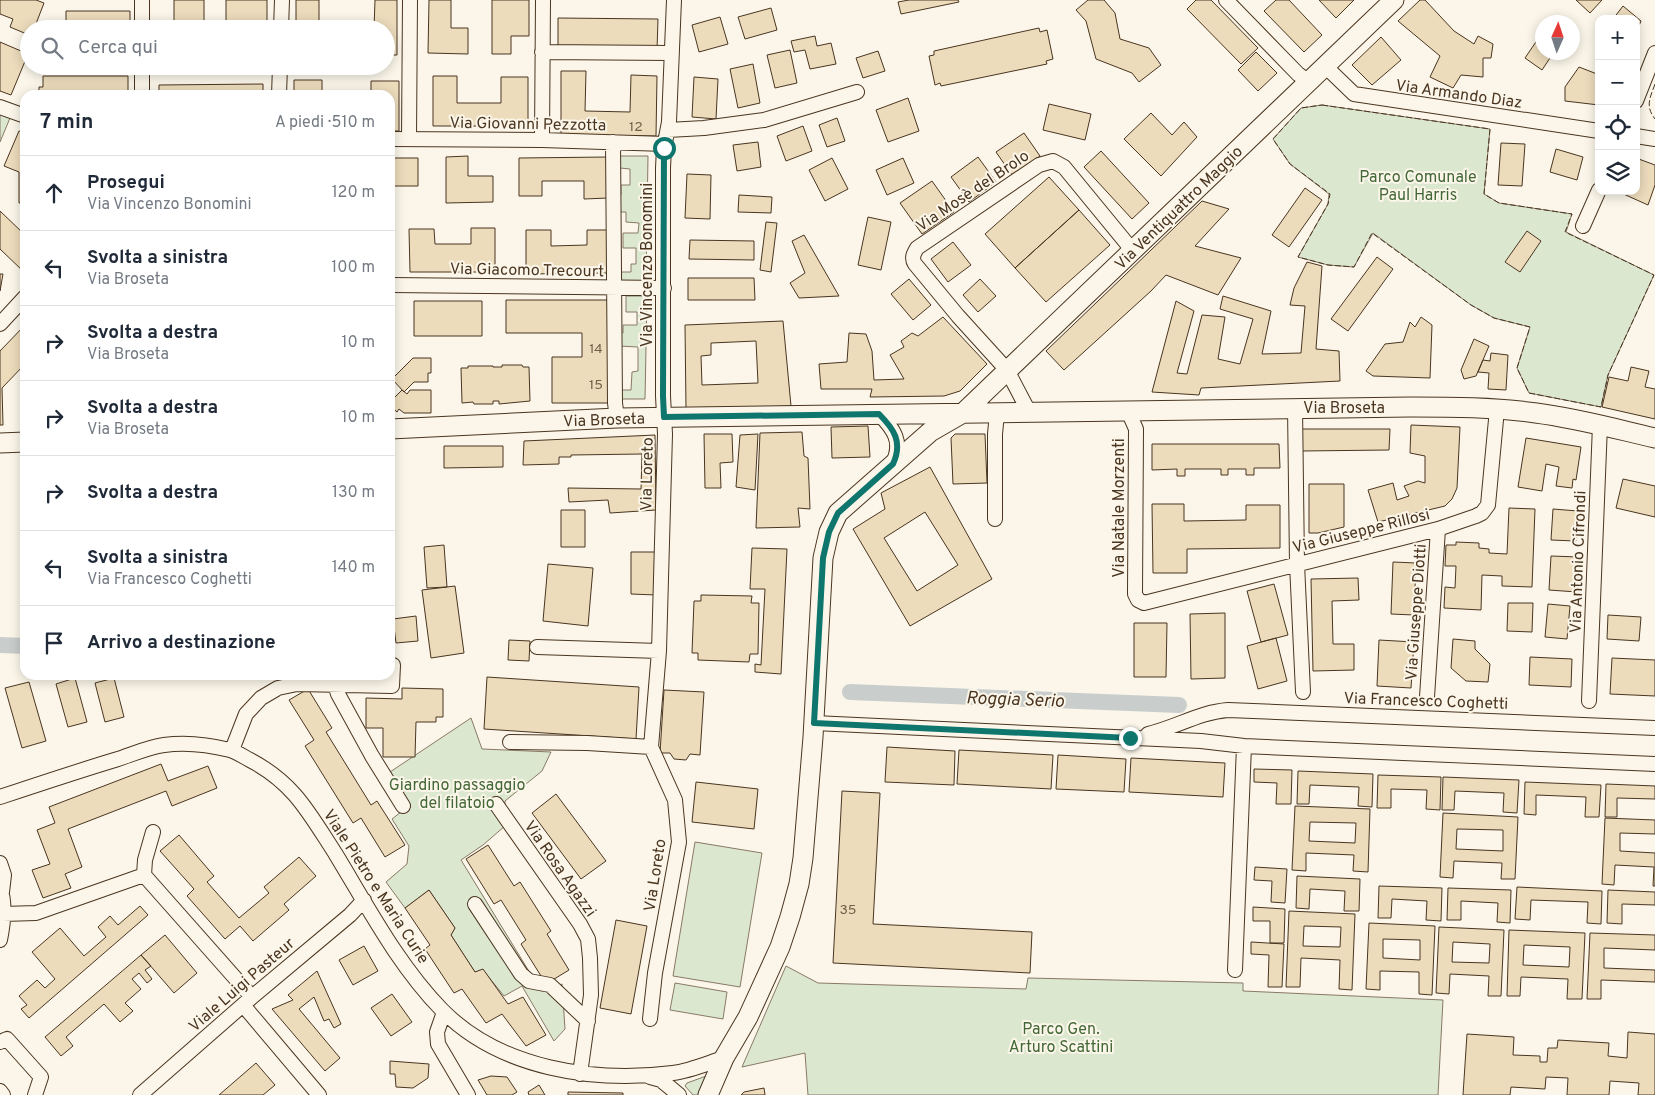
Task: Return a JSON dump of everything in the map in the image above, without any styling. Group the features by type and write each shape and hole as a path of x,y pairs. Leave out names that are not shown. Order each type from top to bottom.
{"street":[{"path":"142,0 142,20"},
{"path":"281,20 282,0"},
{"path":"409,139 410,0"},
{"path":"542,140 543,0"},
{"name":"Via Vincenzo Bonomini","path":"664,417 663,168 668,130 674,0"},
{"path":"1226,0 1308,82"},
{"name":"Via Ventiquattro Maggio","path":"963,413 1394,0"},
{"path":"542,52 671,53"},
{"path":"1640,90 1655,53"},
{"name":"Via Armando Diaz","path":"1325,66 1354,94 1595,130"},
{"path":"142,75 142,90"},
{"path":"280,75 280,90"},
{"path":"668,130 704,128 764,120 857,92"},
{"path":"0,107 20,114"},
{"path":"1640,137 1655,139"},
{"name":"Via Giovanni Pezzotta","path":"395,139 542,140 665,144"},
{"path":"613,142 615,403 617,418"},
{"name":"Via Mosè del Brolo","path":"1006,370 915,264 913,255 917,248 1039,165 1053,161 1064,167 1133,251"},
{"path":"1583,226 1597,195"},
{"name":"Via Giacomo Trecourt","path":"395,285 664,288"},
{"path":"0,324 20,303"},
{"path":"1006,370 1029,412"},
{"name":"Via Broseta","path":"395,428 617,418 1410,406 1497,409 1536,413 1655,438"},
{"path":"1295,407 1297,564 1303,692"},
{"name":"Via Giuseppe Rillosi","path":"1144,603 1438,529 1476,516 1486,509 1488,505 1497,409"},
{"name":"Via Natale Morzenti","path":"1128,411 1136,429 1135,594 1138,600 1144,603"},
{"path":"708,1095 724,1058 748,1017 780,948 799,884 803,858 814,723 823,558 829,532 838,513 893,464 930,432 963,413"},
{"path":"994,519 997,413"},
{"path":"879,414 888,423 897,438 896,457 893,464"},
{"name":"Via Loreto","path":"650,1019 655,973 679,842 675,800 652,747 659,651 664,417"},
{"name":"Via Antonio Cifrondi","path":"1589,701 1600,425"},
{"path":"0,443 20,442"},
{"name":"Via Giuseppe Diotti","path":"1427,697 1438,529"},
{"path":"537,646 659,651"},
{"path":"232,750 246,714 261,698 278,688 297,684 392,686 392,680"},
{"path":"335,684 338,694 368,748 403,806"},
{"name":"Via Francesco Coghetti","path":"1130,738 1167,730 1201,714 1228,710 1655,728"},
{"path":"1196,718 1202,741"},
{"name":"Via Francesco Coghetti","path":"814,723 1202,741 1244,746 1655,764"},
{"path":"510,742 587,743 652,747"},
{"name":"Viale Pietro e Maria Curie","path":"0,797 164,745 194,744 232,750 263,767 281,780 304,804 399,957 444,1012 463,1028 485,1042 537,1065 580,1074 644,1075 675,1073 724,1058"},
{"path":"1236,970 1244,746"},
{"name":"Via Rosa Agazzi","path":"496,804 580,924 588,939 591,994 580,1074"},
{"path":"152,832 145,860 144,875 247,1001 319,1095"},
{"path":"0,863 4,875 1,890 3,914 0,940"},
{"path":"3,914 36,914 144,875"},
{"name":"Viale Luigi Pasteur","path":"140,1095 364,900"},
{"path":"475,904 521,974 529,981 550,985 588,1022"},
{"path":"444,1012 438,1032 438,1044 468,1095"},
{"path":"0,1042 7,1039 41,1077 36,1095"},
{"path":"644,1075 661,1080 679,1095"},
{"path":"0,1091 4,1095"}],"green space":[{"name":"Parco Comunale Paul Harris","path":"1322,105 1490,129 1484,194 1499,203 1572,214 1566,232 1654,275 1608,375 1601,407 1529,393 1517,368 1530,327 1494,318 1471,305 1373,233 1354,267 1328,265 1298,257 1328,204 1329,194 1290,164 1273,139 1301,108"},
{"path":"0,114 10,118 0,142"},
{"path":"620,156 648,156 646,282 618,282 618,272 631,272 631,264 636,264 636,248 623,248 623,233 638,233 639,223 626,222 626,212 616,212 616,195 621,195 621,185 630,185 630,169 620,168"},
{"path":"626,296 647,296 645,399 620,399 620,390 631,390 632,372 638,371 638,347 619,346 619,334 623,333 623,325 637,325 637,312 626,312"},
{"name":"Giardino passaggio del filatoio","path":"471,718 482,749 551,752 542,771 505,801 506,825 483,845 461,860 541,991 562,984 565,1029 554,1041 522,986 504,996 483,970 475,972 451,935 455,928 429,890 405,908 386,882 407,864 409,846 392,819 410,805 390,772"},
{"path":"695,842 762,853 740,987 673,976"},
{"name":"Parco Gen. Arturo Scattini","path":"786,966 818,983 1026,989 1028,978 1243,983 1243,991 1443,1000 1438,1095 808,1095 805,1053 742,1067"},
{"path":"675,983 727,992 723,1019 670,1010"},
{"path":"709,1075 700,1095 693,1095 685,1086 687,1083"}],"building":[{"path":"0,0 36,0 44,3 37,20 20,20 20,31 10,27 13,19 0,14"},
{"path":"174,0 204,0 204,20 174,20"},
{"path":"226,0 267,0 267,20 226,20"},
{"path":"296,0 319,0 319,20 296,20"},
{"path":"375,0 397,0 397,55 395,55 395,20 374,20"},
{"path":"429,0 451,0 451,28 468,28 468,54 428,53"},
{"path":"492,0 529,0 529,36 511,36 511,54 492,54"},
{"path":"909,0 958,0 959,2 901,14 898,2"},
{"path":"1088,0 1104,0 1115,13 1120,39 1149,48 1161,65 1139,82 1132,73 1096,59 1086,21 1076,10"},
{"path":"1196,0 1211,0 1258,48 1241,64 1187,9"},
{"path":"1276,0 1289,0 1322,35 1304,52 1264,11"},
{"path":"1319,0 1354,0 1336,18"},
{"path":"1420,0 1425,0 1454,31 1474,44 1478,36 1493,44 1491,58 1483,58 1483,77 1461,75 1453,88 1430,77 1440,56 1398,21"},
{"path":"1576,0 1602,0 1590,13"},
{"path":"1623,6 1634,15 1616,15"},
{"path":"771,8 777,30 745,39 738,17"},
{"path":"66,11 130,11 130,20 66,20"},
{"path":"720,17 728,44 699,52 692,25"},
{"path":"558,18 658,19 657,50 558,48"},
{"path":"1039,28 1040,32 1047,30 1053,59 1046,61 1047,64 941,86 940,83 935,85 929,56 934,55 934,51"},
{"path":"815,36 817,46 831,43 836,64 810,69 805,50 794,52 791,41"},
{"path":"1381,37 1401,60 1372,85 1352,65"},
{"path":"0,42 20,51 20,73 11,95 0,91"},
{"path":"1535,43 1535,60 1549,60 1542,70 1525,58"},
{"path":"790,50 797,83 775,88 767,55"},
{"path":"878,51 885,71 863,78 856,58"},
{"path":"1256,52 1277,73 1258,91 1238,70"},
{"path":"753,64 760,103 738,108 730,69"},
{"path":"1579,67 1595,73 1595,105 1565,101 1565,87"},
{"path":"561,71 586,71 585,111 630,112 631,75 657,76 656,136 561,135"},
{"path":"43,76 128,76 128,90 39,90 39,87 43,87"},
{"path":"433,76 457,76 457,103 501,103 501,77 528,77 528,126 433,126"},
{"path":"694,77 718,79 716,119 692,117"},
{"path":"294,80 322,80 322,90 294,90"},
{"path":"371,81 399,81 399,131 395,131 395,90 371,90"},
{"path":"263,84 263,90 159,90 159,85"},
{"path":"908,98 919,131 888,142 876,110"},
{"path":"1049,104 1091,114 1085,140 1043,130"},
{"path":"1151,113 1172,135 1184,122 1197,137 1161,176 1124,139"},
{"path":"837,118 845,141 827,147 819,125"},
{"path":"803,126 812,151 786,161 777,136"},
{"path":"20,131 20,203 19,172 4,166"},
{"path":"1024,133 1040,156 1012,175 996,152"},
{"path":"758,142 761,167 737,171 733,145"},
{"path":"1501,143 1525,144 1522,186 1498,185"},
{"path":"1556,149 1583,157 1577,180 1550,172"},
{"path":"1101,151 1149,203 1132,219 1084,167"},
{"path":"468,156 468,176 493,176 493,202 446,203 446,157"},
{"path":"608,157 608,198 584,199 584,181 542,181 542,196 519,196 519,158"},
{"path":"978,157 996,182 969,202 951,177"},
{"path":"395,158 418,158 418,186 395,186"},
{"path":"832,158 848,189 825,201 809,170"},
{"path":"903,158 914,183 887,195 876,170"},
{"path":"1640,159 1655,165 1655,185 1648,205 1626,195 1640,195"},
{"path":"687,174 711,175 710,219 685,218"},
{"path":"1049,177 1079,210 1015,268 985,234"},
{"path":"932,181 954,212 922,234 900,203"},
{"path":"1305,188 1322,200 1289,247 1272,235"},
{"path":"739,195 772,197 771,213 738,212"},
{"path":"1202,201 1229,209 1195,246 1241,258 1218,295 1166,275 1064,370 1046,351"},
{"path":"1079,210 1110,245 1046,302 1015,268"},
{"path":"0,211 20,230 20,268 0,249"},
{"path":"868,217 891,222 881,270 858,265"},
{"path":"766,222 777,223 771,272 760,270"},
{"path":"471,228 495,228 495,272 410,272 409,229 434,229 435,244 471,244"},
{"path":"526,230 551,230 551,246 587,245 587,230 611,230 611,273 526,274"},
{"path":"1527,231 1541,241 1520,272 1505,262"},
{"path":"804,235 839,296 799,298 790,283 805,273 792,241"},
{"path":"690,240 754,241 754,260 689,259"},
{"path":"953,242 971,265 948,282 931,259"},
{"path":"1377,257 1393,269 1348,331 1331,319"},
{"path":"1307,262 1322,266 1316,349 1339,351 1340,381 1201,388 1199,395 1152,392 1176,301 1194,311 1177,373 1187,374 1202,315 1225,317 1218,359 1240,364 1253,319 1220,309 1223,296 1271,311 1262,354 1301,353 1305,306 1290,305 1294,288"},
{"path":"0,274 3,274 0,291"},
{"path":"688,278 754,278 755,300 688,300"},
{"path":"909,279 931,305 913,320 891,294"},
{"path":"980,279 996,296 978,312 963,295"},
{"path":"506,300 612,300 612,403 552,403 552,357 582,357 582,333 506,333"},
{"path":"414,301 482,301 482,336 414,336"},
{"path":"943,317 987,364 960,391 944,396 870,397 872,389 821,389 819,364 847,362 849,333 866,334 872,351 874,380 904,379 890,355 904,347 901,341 912,333 918,336"},
{"path":"1421,317 1432,325 1430,378 1373,376 1366,371 1385,344 1403,342 1410,322 1415,327"},
{"path":"783,321 791,406 686,410 685,325","holes":["756,341 758,383 702,385 701,356 711,355 711,343"]},
{"path":"20,330 20,369 2,388 3,425 0,425 0,351"},
{"path":"1474,339 1489,346 1476,376 1464,379 1461,370"},
{"path":"1491,353 1508,355 1506,390 1488,389 1489,373 1478,372 1483,360 1490,361"},
{"path":"413,358 431,358 431,373 428,373 428,382 414,382 404,392 395,382 395,376"},
{"path":"502,365 529,367 530,401 499,404 499,401 493,401 493,404 462,403 461,368 468,368 468,366 502,367"},
{"path":"1631,367 1649,371 1645,387 1655,389 1655,419 1602,407 1609,377 1628,381"},
{"path":"402,390 407,394 410,390 431,390 431,413 404,413 399,409 397,412 395,410 395,397"},
{"path":"1411,425 1460,427 1457,488 1452,499 1445,506 1378,522 1368,490 1393,483 1397,500 1409,496 1404,486 1418,481 1425,483 1425,456 1410,453"},
{"path":"868,426 870,457 832,458 831,427"},
{"path":"1301,429 1390,429 1389,450 1301,451"},
{"path":"802,432 804,456 808,458 810,509 798,508 800,527 756,528 760,433"},
{"path":"704,434 732,434 733,462 720,463 721,488 705,488"},
{"path":"758,434 755,490 736,487 740,435"},
{"path":"955,434 985,434 987,483 953,484 951,438"},
{"path":"655,435 656,510 610,513 608,500 569,502 568,488 641,489 642,454 571,455 571,457 559,457 559,464 523,465 524,441"},
{"path":"1526,438 1581,447 1576,480 1573,479 1572,488 1556,486 1559,467 1546,464 1542,491 1518,487"},
{"path":"1152,444 1279,444 1280,468 1254,468 1254,475 1246,475 1246,469 1228,469 1228,475 1221,475 1221,469 1185,469 1185,476 1177,476 1177,469 1152,470"},
{"path":"444,446 503,446 503,467 444,468"},
{"path":"930,467 992,579 910,626 853,529 885,509 881,493","holes":["925,512 958,565 917,591 884,538"]},
{"path":"1623,479 1655,486 1655,517 1616,508"},
{"path":"1309,484 1344,484 1344,527 1318,533 1309,533"},
{"path":"1152,504 1184,504 1184,521 1246,520 1246,505 1280,505 1280,548 1187,549 1187,573 1153,573"},
{"path":"1509,508 1535,509 1532,587 1502,586 1502,576 1482,575 1481,610 1444,608 1445,587 1455,588 1456,566 1445,566 1446,545 1456,545 1456,542 1479,543 1479,548 1489,549 1489,553 1507,554"},
{"path":"1553,509 1578,511 1576,541 1551,540"},
{"path":"561,510 585,510 585,547 561,547"},
{"path":"444,545 447,587 427,588 424,547"},
{"path":"752,548 787,549 781,674 755,672 755,664 761,665 765,589 750,589"},
{"path":"631,552 656,552 656,595 631,594"},
{"path":"1551,556 1579,557 1577,592 1549,590"},
{"path":"1393,562 1416,563 1414,615 1391,614"},
{"path":"548,564 593,568 588,626 543,621"},
{"path":"1358,578 1359,600 1332,601 1333,644 1354,644 1354,670 1313,671 1311,579"},
{"path":"1274,584 1288,635 1261,642 1247,591"},
{"path":"455,586 464,653 431,658 422,590"},
{"path":"701,595 752,596 751,603 759,603 758,654 750,654 749,662 698,660 698,653 692,653 694,601 701,601"},
{"path":"1508,603 1533,603 1532,632 1507,631"},
{"path":"1548,604 1570,606 1567,639 1545,637"},
{"path":"1225,613 1225,678 1191,679 1190,614"},
{"path":"1608,615 1641,617 1639,641 1607,639"},
{"path":"416,616 418,641 396,643 395,619"},
{"path":"1134,623 1167,623 1166,677 1134,677"},
{"path":"1276,638 1287,681 1258,689 1247,646"},
{"path":"1453,639 1475,641 1475,649 1490,664 1488,682 1466,681 1451,668"},
{"path":"509,640 530,641 529,661 508,660"},
{"path":"1379,640 1414,642 1411,688 1377,686"},
{"path":"1530,657 1572,659 1571,687 1529,685"},
{"path":"1612,658 1655,660 1655,696 1610,694"},
{"path":"487,677 639,687 636,739 484,729"},
{"path":"76,680 87,722 68,727 56,684"},
{"path":"115,680 124,717 105,722 95,683"},
{"path":"29,682 46,741 22,748 5,688"},
{"path":"402,688 443,689 443,717 436,717 436,722 416,722 415,757 383,757 383,728 366,728 366,698 402,699"},
{"path":"308,689 332,728 326,732 371,805 377,801 405,845 385,857 361,818 353,823 305,746 314,740 289,700"},
{"path":"664,690 704,692 700,755 690,754 686,760 674,759 670,753 660,753"},
{"path":"887,747 955,751 954,785 885,782"},
{"path":"959,750 1053,755 1051,789 957,784"},
{"path":"1058,755 1126,759 1124,792 1056,789"},
{"path":"1131,758 1225,763 1223,797 1129,792"},
{"path":"161,764 168,781 208,766 217,788 172,806 166,791 68,829 82,867 65,874 71,888 43,898 32,870 50,864 37,830 55,823 49,807"},
{"path":"1254,769 1292,770 1291,804 1276,804 1277,783 1254,782"},
{"path":"1298,771 1373,774 1372,807 1358,806 1359,787 1310,785 1309,804 1297,804"},
{"path":"1378,775 1441,777 1440,810 1426,809 1427,790 1391,789 1391,808 1377,808"},
{"path":"1443,777 1519,780 1517,813 1503,812 1504,793 1455,791 1454,810 1442,810"},
{"path":"696,782 758,789 754,829 692,822"},
{"path":"1525,782 1601,785 1599,817 1585,817 1586,797 1536,795 1536,815 1524,814"},
{"path":"1606,784 1655,786 1655,799 1617,798 1617,817 1605,817"},
{"path":"842,791 880,793 873,924 1032,932 1030,973 833,963"},
{"path":"556,794 606,861 581,879 532,813"},
{"path":"1295,806 1370,809 1368,872 1353,871 1354,855 1306,853 1306,871 1292,870","holes":["1310,822 1356,823 1355,843 1309,841"]},
{"path":"1443,813 1518,817 1515,879 1501,879 1502,863 1454,861 1453,878 1440,877","holes":["1457,829 1503,830 1503,851 1456,849"]},
{"path":"1605,818 1655,820 1655,834 1620,833 1620,851 1655,853 1655,886 1653,886 1654,867 1615,865 1614,885 1602,884"},
{"path":"179,835 214,876 207,882 239,918 269,893 264,887 299,857 316,876 284,904 289,910 253,941 240,926 225,939 187,896 194,889 160,851"},
{"path":"488,845 514,886 520,882 551,931 547,934 569,970 546,984 521,944 526,940 501,900 494,904 466,859"},
{"path":"1255,867 1287,869 1285,903 1271,902 1272,881 1254,880"},
{"path":"1297,876 1360,879 1359,911 1344,911 1345,891 1310,889 1309,909 1296,908"},
{"path":"1379,886 1442,888 1441,921 1426,920 1427,901 1392,899 1391,918 1378,918"},
{"path":"1517,887 1602,891 1601,924 1587,923 1588,902 1531,900 1530,920 1515,919"},
{"path":"1448,888 1511,890 1510,923 1497,922 1498,903 1461,901 1461,920 1447,920"},
{"path":"429,890 455,928 451,935 475,972 483,969 508,1004 523,997 546,1035 526,1046 502,1014 486,1023 462,989 454,993 425,949 430,945 405,908"},
{"path":"1608,890 1655,892 1655,905 1622,904 1622,924 1607,923"},
{"path":"140,906 148,915 29,1018 21,1009 27,1005 19,996 37,980 45,988 55,979 32,952 60,928 84,956 106,937 98,927 110,916 118,925"},
{"path":"1253,907 1285,909 1284,943 1270,943 1270,921 1253,921"},
{"path":"1289,911 1355,914 1352,990 1339,989 1340,960 1301,958 1300,987 1286,987","holes":["1304,926 1341,927 1340,947 1303,946"]},
{"path":"616,920 647,926 631,1014 600,1008"},
{"path":"1369,923 1435,926 1432,995 1419,994 1419,972 1380,971 1380,990 1366,989","holes":["1383,939 1420,940 1420,960 1383,958"]},
{"path":"1439,927 1504,930 1501,996 1488,996 1489,976 1450,974 1449,994 1436,993","holes":["1453,942 1490,944 1489,963 1452,962"]},
{"path":"1509,930 1585,933 1582,999 1567,999 1568,979 1521,977 1520,996 1507,996","holes":["1524,945 1570,947 1569,967 1523,965"]},
{"path":"1590,933 1655,935 1655,950 1604,948 1604,968 1655,970 1655,982 1601,980 1601,999 1587,999"},
{"path":"165,935 197,973 174,993 141,955"},
{"path":"1251,942 1284,944 1282,987 1268,987 1269,955 1251,954"},
{"path":"364,946 378,971 353,985 339,960"},
{"path":"141,955 151,966 145,970 152,979 147,983 139,973 132,979 141,989 125,1003 133,1011 120,1022 104,1004 66,1037 73,1046 61,1056 45,1037"},
{"path":"317,971 341,1024 334,1028 329,1019 324,1021 314,997 299,1009 340,1058 325,1071 272,1009 293,1000 288,995"},
{"path":"392,994 412,1022 391,1036 371,1008"},
{"path":"1628,1032 1655,1034 1655,1095 1638,1095 1639,1083 1610,1081 1609,1095 1567,1095 1568,1078 1546,1077 1545,1089 1511,1087 1510,1095 1463,1095 1467,1034 1514,1037 1513,1055 1540,1056 1540,1062 1547,1062 1548,1048 1557,1048 1558,1040 1609,1043 1608,1056 1627,1058"},
{"path":"390,1061 429,1064 428,1078 413,1088 396,1087 395,1074 390,1074"},
{"path":"256,1063 275,1085 263,1095 219,1095"},
{"path":"491,1076 507,1077 517,1092 512,1095 487,1095 478,1080"},
{"path":"539,1085 545,1095 529,1095 528,1092"},
{"path":"764,1088 765,1095 741,1095 744,1092"},
{"path":"568,1092 623,1093 623,1095 568,1095"}],"waterway":[{"name":"Roggia Serio","path":"0,645 20,646"},
{"name":"Roggia Serio","path":"850,692 1179,705"}],"fence":[{"path":"1655,84 1649,106 1655,119"},
{"path":"1322,105 1490,129 1484,194 1499,203 1572,214 1565,232 1654,275 1608,375 1601,407 1529,393 1517,368 1530,327 1494,318 1471,305 1372,233 1354,267 1328,265 1298,257 1328,204 1330,194 1290,164 1273,139 1301,108 1322,105"}],"route":[{"path":"664,148 664,417 879,414 888,423 897,438 896,457 893,464 838,513 829,532 823,558 814,723 1130,738"}]}
